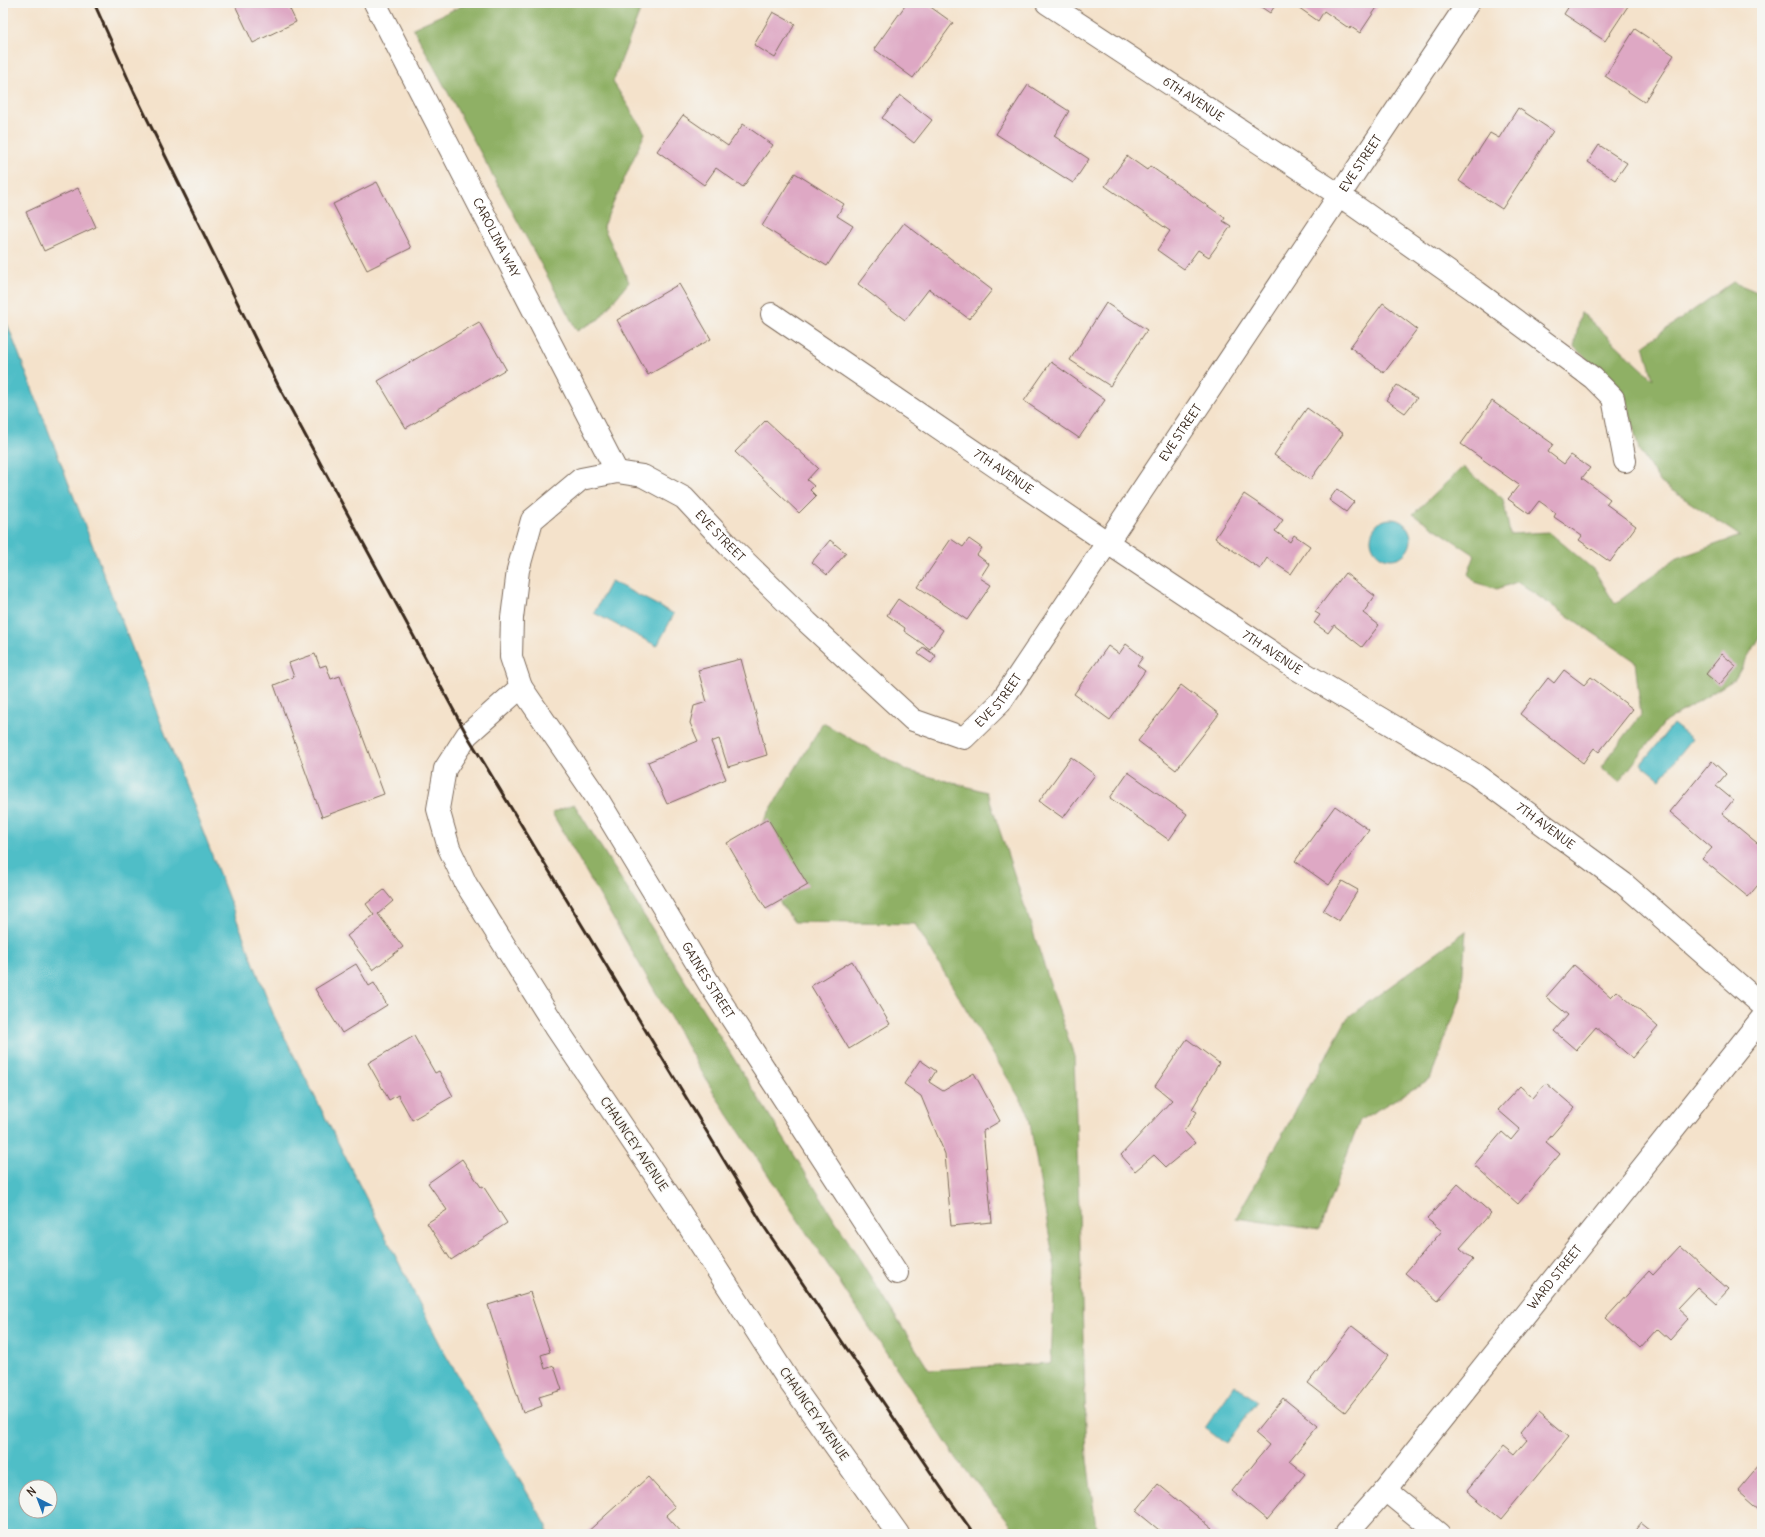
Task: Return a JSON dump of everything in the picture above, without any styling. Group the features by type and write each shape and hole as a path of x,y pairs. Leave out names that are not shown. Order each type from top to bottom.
{"street":[{"name":"CAROLINA WAY","path":"375,3 617,472"},
{"name":"6TH AVENUE","path":"1047,3 1339,195 1593,378 1613,398 1625,461"},
{"name":"EVE STREET","path":"521,687 511,657 512,618 518,570 532,520 581,478 617,472 643,476 684,498 728,545 807,622 913,720 964,738 1000,703 1468,3"},
{"name":"7TH AVENUE","path":"772,314 1108,543 1297,669 1476,775 1623,883 1762,1005"},
{"name":"CHAUNCEY AVENUE","path":"521,687 467,735 445,769 438,809 448,848 466,884 555,1026 672,1200 787,1378 898,1534"},
{"name":"GAINES STREET","path":"521,687 597,798 710,984 897,1273"},
{"name":"WARD STREET","path":"1346,1534 1385,1490 1762,1018"},
{"path":"1385,1490 1440,1534"}],"green space":[{"path":"468,3 643,3 613,82 645,133 603,226 629,282 599,319 577,331 413,28"},
{"path":"1733,282 1762,294 1762,632 1735,679 1665,722 1619,782 1601,767 1641,715 1635,661 1517,582 1497,589 1475,582 1468,574 1475,555 1413,514 1463,467 1503,499 1510,534 1549,532 1594,570 1615,604 1675,559 1740,536 1661,483 1639,450 1625,394 1574,347 1581,312 1653,379 1644,345"},
{"path":"823,723 909,771 987,792 1074,1056 1087,1459 1097,1534 1018,1534 957,1459 717,1098 552,813 574,804 929,1370 1051,1363 1055,1268 1028,1112 915,924 794,922 744,853"},
{"path":"1466,931 1461,997 1430,1079 1360,1120 1319,1230 1236,1218 1348,1017"}],"water":[{"path":"3,313 274,1016 445,1354 547,1526 547,1534 3,1534"},
{"path":"1387,519 1395,519 1402,522 1408,528 1411,539 1408,550 1402,556 1395,559 1387,559 1380,556 1374,550 1371,543 1371,535 1374,528 1380,522"},
{"path":"611,581 674,614 657,646 594,613"},
{"path":"1673,724 1692,739 1660,779 1641,764"},
{"path":"1235,1385 1257,1401 1226,1444 1205,1428"}],"building":[{"path":"234,3 287,3 296,22 253,43"},
{"path":"907,3 925,3 953,23 913,78 874,49"},
{"path":"1255,3 1277,3 1270,13"},
{"path":"1296,3 1380,3 1360,33 1351,27 1350,29 1324,11 1318,21 1295,5"},
{"path":"1571,3 1630,3 1605,41 1564,14"},
{"path":"773,12 795,24 775,58 754,45"},
{"path":"1635,29 1674,55 1644,102 1605,76"},
{"path":"1028,85 1069,111 1054,136 1089,159 1073,183 996,134"},
{"path":"900,95 932,120 914,143 882,118"},
{"path":"1518,108 1553,131 1502,209 1459,181 1490,133 1499,138"},
{"path":"683,115 728,146 743,124 773,145 743,187 716,168 704,185 657,151"},
{"path":"1599,145 1627,163 1615,180 1588,162"},
{"path":"1127,156 1147,170 1150,166 1225,218 1223,221 1231,226 1209,257 1198,250 1184,269 1157,250 1170,231 1105,186"},
{"path":"795,173 844,204 837,216 853,226 827,266 762,226"},
{"path":"377,182 411,248 367,270 333,204"},
{"path":"78,188 96,227 44,251 26,212"},
{"path":"904,223 992,290 969,319 929,289 905,320 858,284"},
{"path":"679,284 711,339 648,375 617,320"},
{"path":"1106,303 1147,330 1110,386 1070,360"},
{"path":"1383,303 1417,329 1384,373 1350,347"},
{"path":"479,322 506,369 406,428 378,381"},
{"path":"1051,362 1105,400 1079,438 1024,401"},
{"path":"1397,385 1417,398 1405,413 1386,400"},
{"path":"1492,401 1553,444 1548,452 1564,464 1571,455 1590,468 1582,478 1610,499 1606,504 1636,526 1610,562 1579,540 1582,536 1554,517 1556,513 1539,501 1529,514 1508,499 1519,485 1461,444"},
{"path":"1307,408 1343,434 1310,480 1274,455"},
{"path":"766,420 818,468 807,480 814,486 810,490 816,496 799,513 735,452"},
{"path":"1337,489 1354,502 1346,512 1329,500"},
{"path":"1244,494 1283,520 1275,531 1290,542 1294,535 1310,546 1291,574 1267,558 1260,569 1215,538"},
{"path":"951,539 963,547 969,539 982,548 977,555 989,564 980,578 991,585 967,620 918,587"},
{"path":"830,540 846,553 827,575 812,562"},
{"path":"1345,573 1375,596 1363,613 1379,625 1362,647 1334,625 1328,633 1314,623 1320,615 1315,612"},
{"path":"898,599 943,630 930,649 904,631 905,628 887,615"},
{"path":"1126,644 1143,657 1137,665 1145,671 1110,720 1074,694 1108,646 1119,654"},
{"path":"923,647 936,656 931,663 918,654"},
{"path":"315,654 320,667 326,665 331,679 340,676 384,794 322,817 274,685 294,677 289,663"},
{"path":"1722,654 1736,666 1719,685 1706,674"},
{"path":"741,659 767,755 728,767 719,739 711,742 726,779 667,804 648,762 698,741 690,723 694,706 707,702 698,670"},
{"path":"1564,670 1584,685 1591,677 1633,709 1599,752 1594,748 1583,763 1520,714 1548,678 1554,683"},
{"path":"1181,685 1219,714 1176,770 1138,741"},
{"path":"1071,757 1095,775 1063,818 1039,801"},
{"path":"1712,761 1726,774 1716,786 1733,800 1722,814 1762,847 1762,880 1748,897 1702,859 1712,848 1670,812"},
{"path":"1128,772 1187,814 1169,840 1110,798"},
{"path":"1335,806 1369,830 1329,885 1295,861"},
{"path":"768,819 808,885 766,909 727,843"},
{"path":"1342,881 1358,890 1339,921 1323,911"},
{"path":"384,890 393,901 378,914 403,947 373,970 347,936 374,915 366,904"},
{"path":"852,961 890,1024 849,1049 811,986"},
{"path":"356,964 369,986 374,983 387,1005 342,1033 315,989"},
{"path":"1574,965 1611,997 1617,991 1658,1027 1632,1058 1596,1027 1576,1050 1554,1031 1568,1015 1546,997"},
{"path":"414,1036 435,1073 439,1071 453,1096 412,1120 398,1095 389,1100 368,1063"},
{"path":"1187,1039 1219,1063 1192,1109 1197,1112 1184,1131 1195,1143 1166,1167 1154,1155 1135,1171 1121,1155 1172,1100 1155,1086"},
{"path":"920,1060 936,1071 929,1082 943,1091 974,1073 1000,1121 983,1131 992,1222 951,1226 945,1154 921,1096 904,1084"},
{"path":"1546,1083 1575,1108 1546,1142 1560,1154 1518,1204 1474,1165 1502,1132 1511,1140 1520,1129 1498,1110 1520,1086 1533,1098"},
{"path":"462,1159 481,1187 483,1186 507,1223 451,1260 427,1223 447,1210 428,1183"},
{"path":"1458,1184 1491,1213 1460,1248 1473,1260 1438,1301 1405,1273 1442,1231 1427,1219"},
{"path":"1680,1246 1729,1290 1716,1304 1697,1287 1677,1308 1689,1319 1670,1340 1658,1329 1640,1349 1606,1318 1649,1271 1653,1275"},
{"path":"530,1292 550,1352 541,1355 545,1369 554,1366 562,1390 539,1397 542,1406 523,1413 488,1305"},
{"path":"1352,1326 1389,1355 1345,1412 1308,1383"},
{"path":"1283,1398 1318,1426 1289,1461 1305,1474 1267,1520 1232,1491 1269,1445 1255,1433"},
{"path":"1538,1411 1569,1437 1501,1519 1467,1491 1504,1446 1515,1455 1528,1440 1520,1433"},
{"path":"1759,1466 1762,1468 1762,1512 1738,1491"},
{"path":"648,1477 675,1507 666,1515 683,1534 585,1534"},
{"path":"1158,1484 1219,1534 1164,1534 1136,1511"},
{"path":"1642,1522 1657,1534 1632,1534"}],"railway":[{"path":"94,3 134,92 278,385 467,735 765,1228 974,1534"}]}
